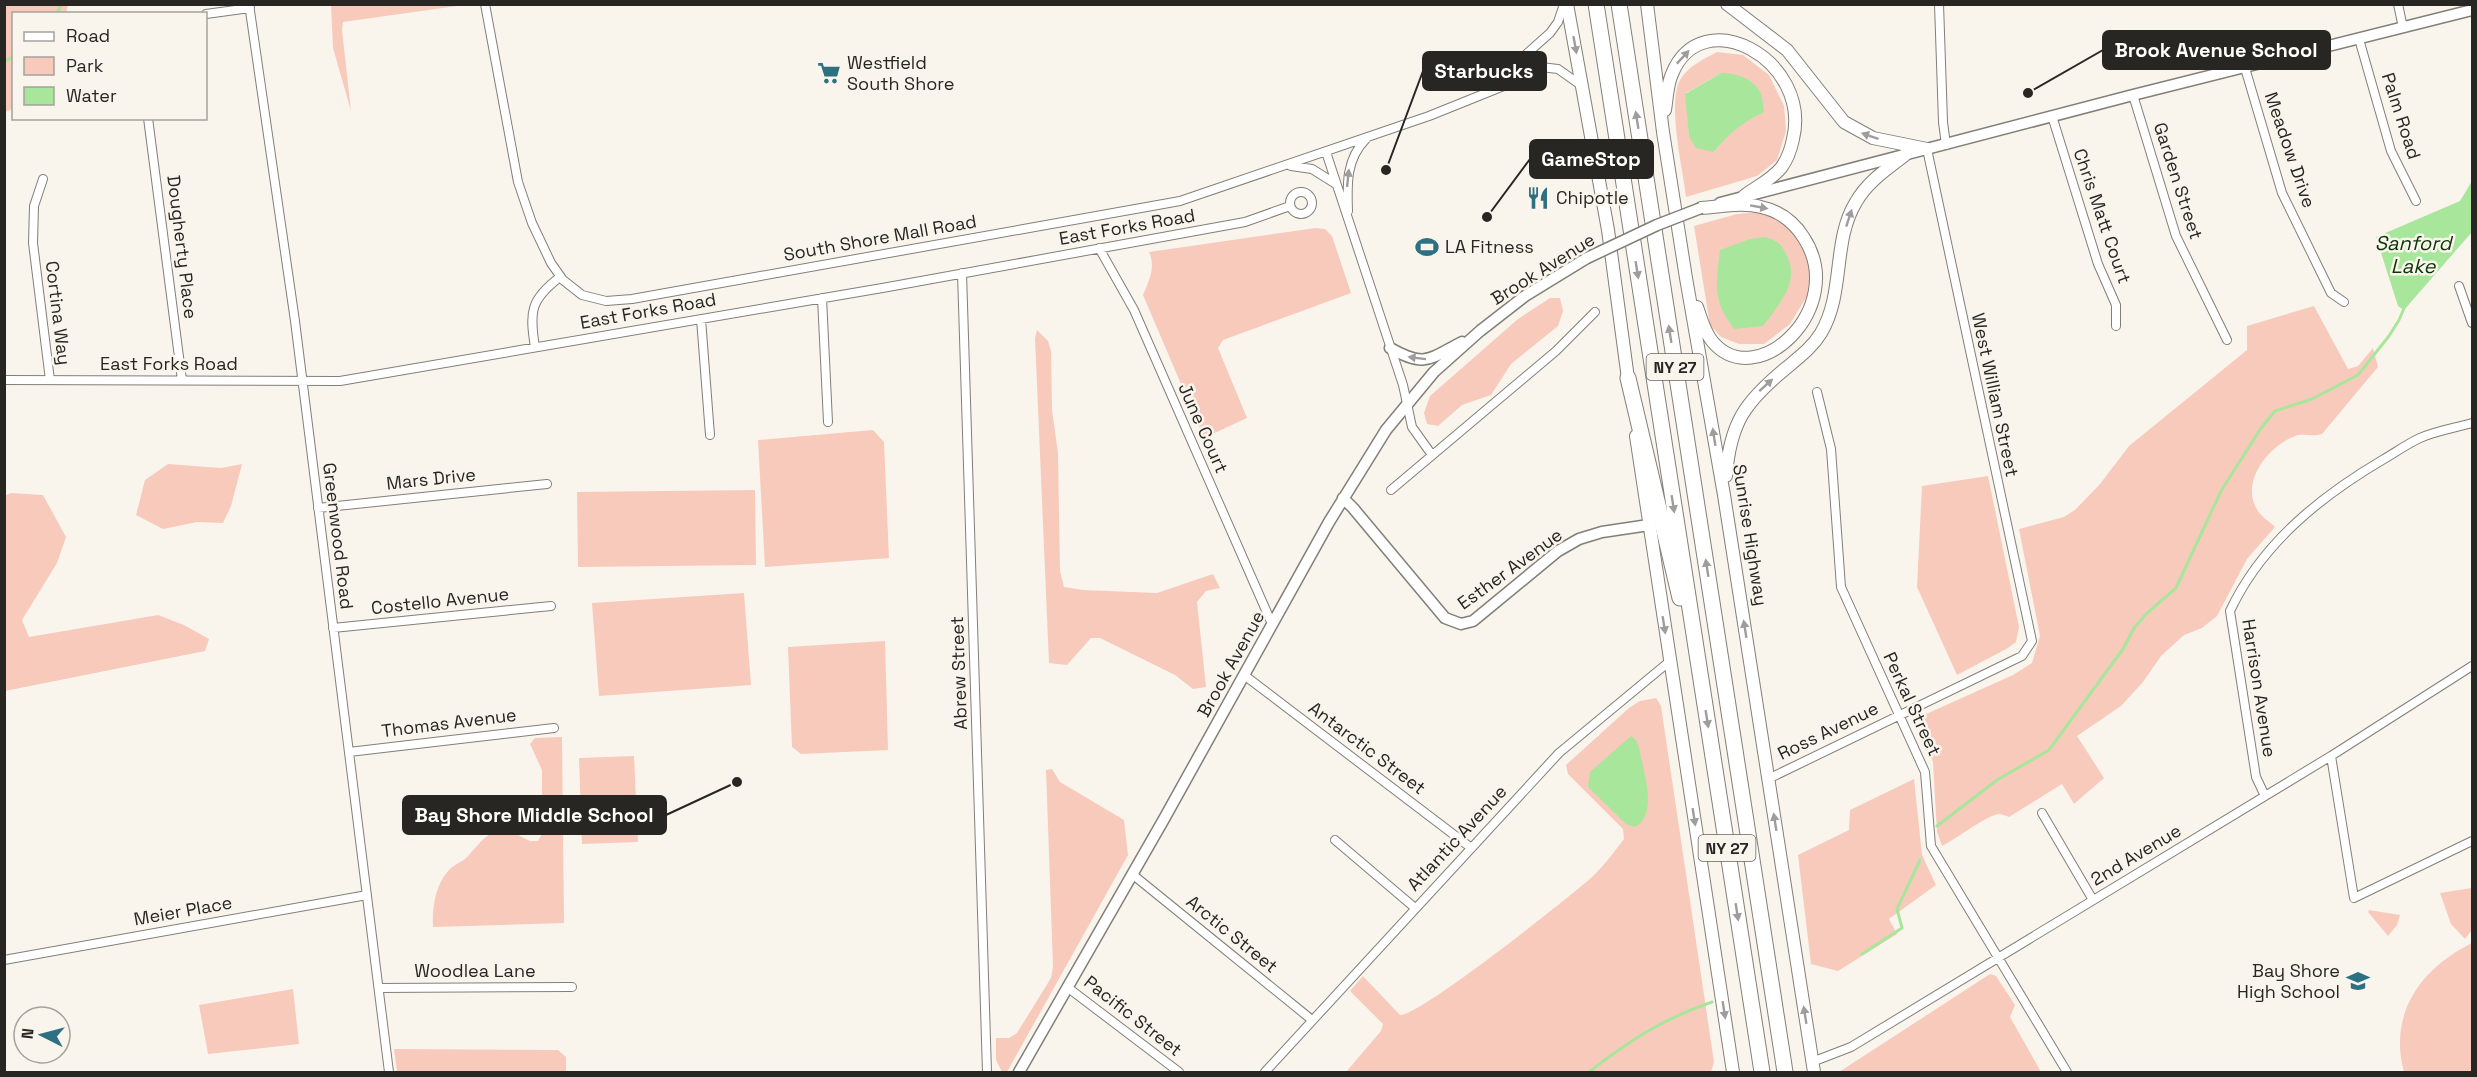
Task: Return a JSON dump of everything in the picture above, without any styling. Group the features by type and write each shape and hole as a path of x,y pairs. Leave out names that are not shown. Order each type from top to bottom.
{"highway":[{"name":"NY 27","path":"1596,4 1760,1072"},
{"name":"NY 27","path":"1619,4 1785,1072"},
{"path":"1628,378 1673,574 1698,662"},
{"path":"1774,1006 1794,1072"}],"main road":[{"path":"1565,4 1608,230 1649,525 1733,1072"},
{"name":"Sunrise Highway","path":"1647,4 1663,132 1724,495 1813,1067"},
{"path":"1727,4 1786,50 1845,122 1873,138 1927,149"},
{"path":"1663,132 1671,74 1678,61 1693,48 1706,43 1731,42 1749,47 1766,58 1776,67 1788,86 1795,107 1795,129 1789,152 1781,168 1744,196"},
{"path":"1724,495 1730,444 1740,415 1756,394 1804,353 1820,333 1834,300 1844,236 1851,209 1865,188 1905,155"},
{"path":"1686,278 1709,338 1718,347 1740,356 1758,355 1782,345 1803,323 1813,302 1816,279 1813,257 1805,238 1791,222 1774,211 1756,206 1701,208"}],"street":[{"name":"South Shore Mall Road","path":"485,4 518,182 532,223 560,277 578,292 606,302 1169,204 1208,193 1430,116 1544,67 1562,71 1582,86"},
{"name":"South Shore Mall Road","path":"1479,96 1550,33 1558,22 1565,4"},
{"path":"1939,4 1943,122 1946,144"},
{"path":"2398,4 2403,28"},
{"path":"207,14 250,6"},
{"name":"Greenwood Road","path":"250,6 302,380 389,1072"},
{"name":"Brook Avenue","path":"1019,1072 1370,453 1407,403 1434,372 1480,331 1525,296 1587,258 1701,208 2133,95 2472,10"},
{"name":"Palm Road","path":"2359,39 2391,151 2416,201"},
{"name":"Meadow Drive","path":"2245,68 2282,193 2331,293 2344,302"},
{"name":"Garden Street","path":"2133,95 2176,236 2227,340"},
{"name":"Chris Matt Court","path":"2052,116 2098,264 2116,305 2116,326"},
{"name":"Dougherty Place","path":"148,120 182,380"},
{"path":"1349,223 1349,170 1353,155 1367,138"},
{"name":"West William Street","path":"1927,149 2032,641 2030,646"},
{"path":"1326,152 1390,348 1412,427 1432,455"},
{"path":"1287,166 1312,169 1336,184"},
{"name":"Cortina Way","path":"43,179 34,206 33,243 50,380"},
{"name":"East Forks Road","path":"4,380 340,381 1245,222 1290,207"},
{"name":"June Court","path":"1099,248 1134,310 1272,624"},
{"name":"Abrew Street","path":"962,273 987,1072"},
{"path":"536,347 532,318 534,303 539,294 560,277"},
{"path":"2459,286 2472,323"},
{"path":"822,298 828,422"},
{"path":"1391,490 1556,351 1595,312"},
{"path":"701,319 710,435"},
{"path":"1390,348 1413,360 1427,360 1480,331"},
{"name":"Perkal Street","path":"1817,392 1831,449 1841,587 1925,772 1931,846 2067,1072"},
{"name":"Harrison Avenue","path":"2265,796 2256,777 2230,611 2240,588 2263,558 2299,519 2327,496 2420,438 2472,423"},
{"name":"Mars Drive","path":"318,508 547,484"},
{"name":"Esther Avenue","path":"1343,498 1445,618 1461,624 1468,623 1483,614 1558,551 1572,542 1602,532 1649,525"},
{"name":"Costello Avenue","path":"333,628 551,606"},
{"name":"Ross Avenue","path":"1768,779 2022,656 2030,646"},
{"name":"Atlantic Avenue","path":"1265,1072 1559,753 1670,661"},
{"name":"2nd Avenue","path":"1813,1067 1851,1047 2331,756 2472,666"},
{"name":"Antarctic Street","path":"1244,675 1470,847"},
{"name":"Thomas Avenue","path":"349,752 554,728"},
{"path":"2331,756 2354,898 2472,841"},
{"path":"2042,813 2093,900"},
{"path":"1335,840 1415,908"},
{"name":"Arctic Street","path":"1132,874 1312,1020"},
{"name":"Meier Place","path":"4,960 367,895"},
{"name":"Woodlea Lane","path":"379,988 572,987"},
{"name":"Pacific Street","path":"1067,987 1179,1072"}],"green space":[{"path":"331,4 464,5 343,22 351,111 333,48"},
{"path":"4,5 68,5 66,12 12,12 12,109 5,112"},
{"path":"1717,52 1743,55 1769,75 1784,106 1786,131 1777,160 1757,176 1686,197 1675,121 1676,91 1687,71","holes":["1721,73 1749,119 1727,135 1714,152 1689,137 1686,93"]},
{"path":"1757,212 1773,216 1798,235 1811,271 1807,296 1790,324 1764,344 1739,344 1721,337 1710,325 1694,226 1737,214"},
{"path":"1316,228 1325,229 1332,236 1351,293 1223,340 1218,348 1247,418 1204,438 1143,295 1152,269 1149,252"},
{"path":"1550,298 1560,298 1563,311 1558,326 1511,364 1491,395 1462,405 1438,426 1427,424 1424,413 1430,396 1518,319"},
{"path":"2314,306 2348,369 2358,366 2373,348 2378,367 2322,434 2298,435 2285,441 2266,457 2259,467 2252,489 2253,500 2258,511 2275,527 2247,559 2217,616 2202,628 2184,635 2161,656 2143,682 2121,706 2077,736 2104,778 2074,804 2062,784 2009,817 1994,815 1942,846 1937,832 1933,762 1915,719 2013,675 2032,663 2040,636 2019,529 2064,517 2075,510 2100,484 2129,446 2247,350 2247,326"},
{"path":"1037,330 1048,341 1051,351 1052,410 1058,453 1060,571 1064,587 1157,593 1213,574 1220,588 1206,591 1197,602 1206,687 1193,689 1175,675 1100,638 1091,638 1067,665 1049,663 1035,338"},
{"path":"873,430 884,442 889,558 765,567 758,440"},
{"path":"168,464 221,468 242,464 231,506 223,523 197,522 163,529 136,515 145,480"},
{"path":"1988,476 2019,627 2016,642 1957,675 1917,587 1922,486"},
{"path":"755,490 756,565 578,567 577,492"},
{"path":"11,493 43,495 66,537 57,563 22,620 29,637 158,615 184,625 209,639 205,651 5,691 4,496"},
{"path":"744,593 751,685 599,696 592,603"},
{"path":"885,641 888,750 801,754 792,747 788,647"},
{"path":"1656,698 1661,706 1714,1062 1711,1072 1346,1072 1381,1031 1383,1024 1350,991 1363,976 1400,1015 1413,1010 1435,997 1526,930 1600,869 1624,839 1623,829 1568,774 1566,765 1629,708 1640,701"},
{"path":"562,737 564,923 433,927 434,905 444,876 484,839 504,828 530,841 538,841 542,834 542,770 530,744 535,738"},
{"path":"634,756 638,842 582,844 579,758"},
{"path":"1052,769 1060,782 1124,820 1128,855 1007,1072 1002,1072 996,1060 996,1038 1009,1038 1017,1033 1051,978 1053,967 1046,770"},
{"path":"1914,779 1922,855 1936,885 1889,919 1897,934 1838,971 1811,964 1798,855 1849,830 1850,810"},
{"path":"2472,888 2472,930 2465,939 2451,924 2440,893"},
{"path":"2369,910 2400,915 2397,925 2388,936 2368,912"},
{"path":"2472,943 2472,1072 2404,1072 2400,1051 2401,1031 2405,1012 2413,995 2438,966 2454,953"},
{"path":"1990,974 1996,976 2015,1005 2010,1017 2041,1072 1839,1072"},
{"path":"293,989 299,1044 208,1054 199,1005"},
{"path":"394,1049 558,1050 566,1057 566,1072 397,1072"}],"water":[{"path":"1721,73 1738,75 1753,83 1761,94 1764,112 1736,129 1714,152 1696,148 1689,137 1685,94"},
{"name":"Sanford Lake","path":"2472,181 2472,232 2404,310 2398,306 2376,237 2460,201"},
{"path":"1765,237 1778,243 1784,250 1790,264 1790,283 1781,301 1763,326 1734,329 1722,309 1717,292 1720,250 1750,239"},
{"path":"1631,736 1636,740 1639,748 1648,791 1646,812 1642,821 1635,827 1626,824 1588,787 1590,772"}],"waterway":[{"path":"57,12 62,4"},
{"path":"4,62 12,57"},
{"path":"1937,826 1997,780 2049,750 2123,649 2134,628 2146,614 2176,588 2221,491 2261,428 2275,411 2312,399 2358,375 2389,336 2405,306"},
{"path":"1862,954 1902,928 1897,909 1920,860"},
{"path":"1589,1072 1647,1032 1677,1016 1712,1002"}],"place":[{"name":"Westfield South Shore","path":"829,73"},
{"name":"Brook Avenue School","path":"2028,93"},
{"name":"Starbucks","path":"1386,170"},
{"name":"Chipotle","path":"1538,198"},
{"name":"GameStop","path":"1487,217"},
{"name":"LA Fitness","path":"1427,247"},
{"name":"Bay Shore Middle School","path":"737,782"},
{"name":"Bay Shore High School","path":"2358,981"}]}
